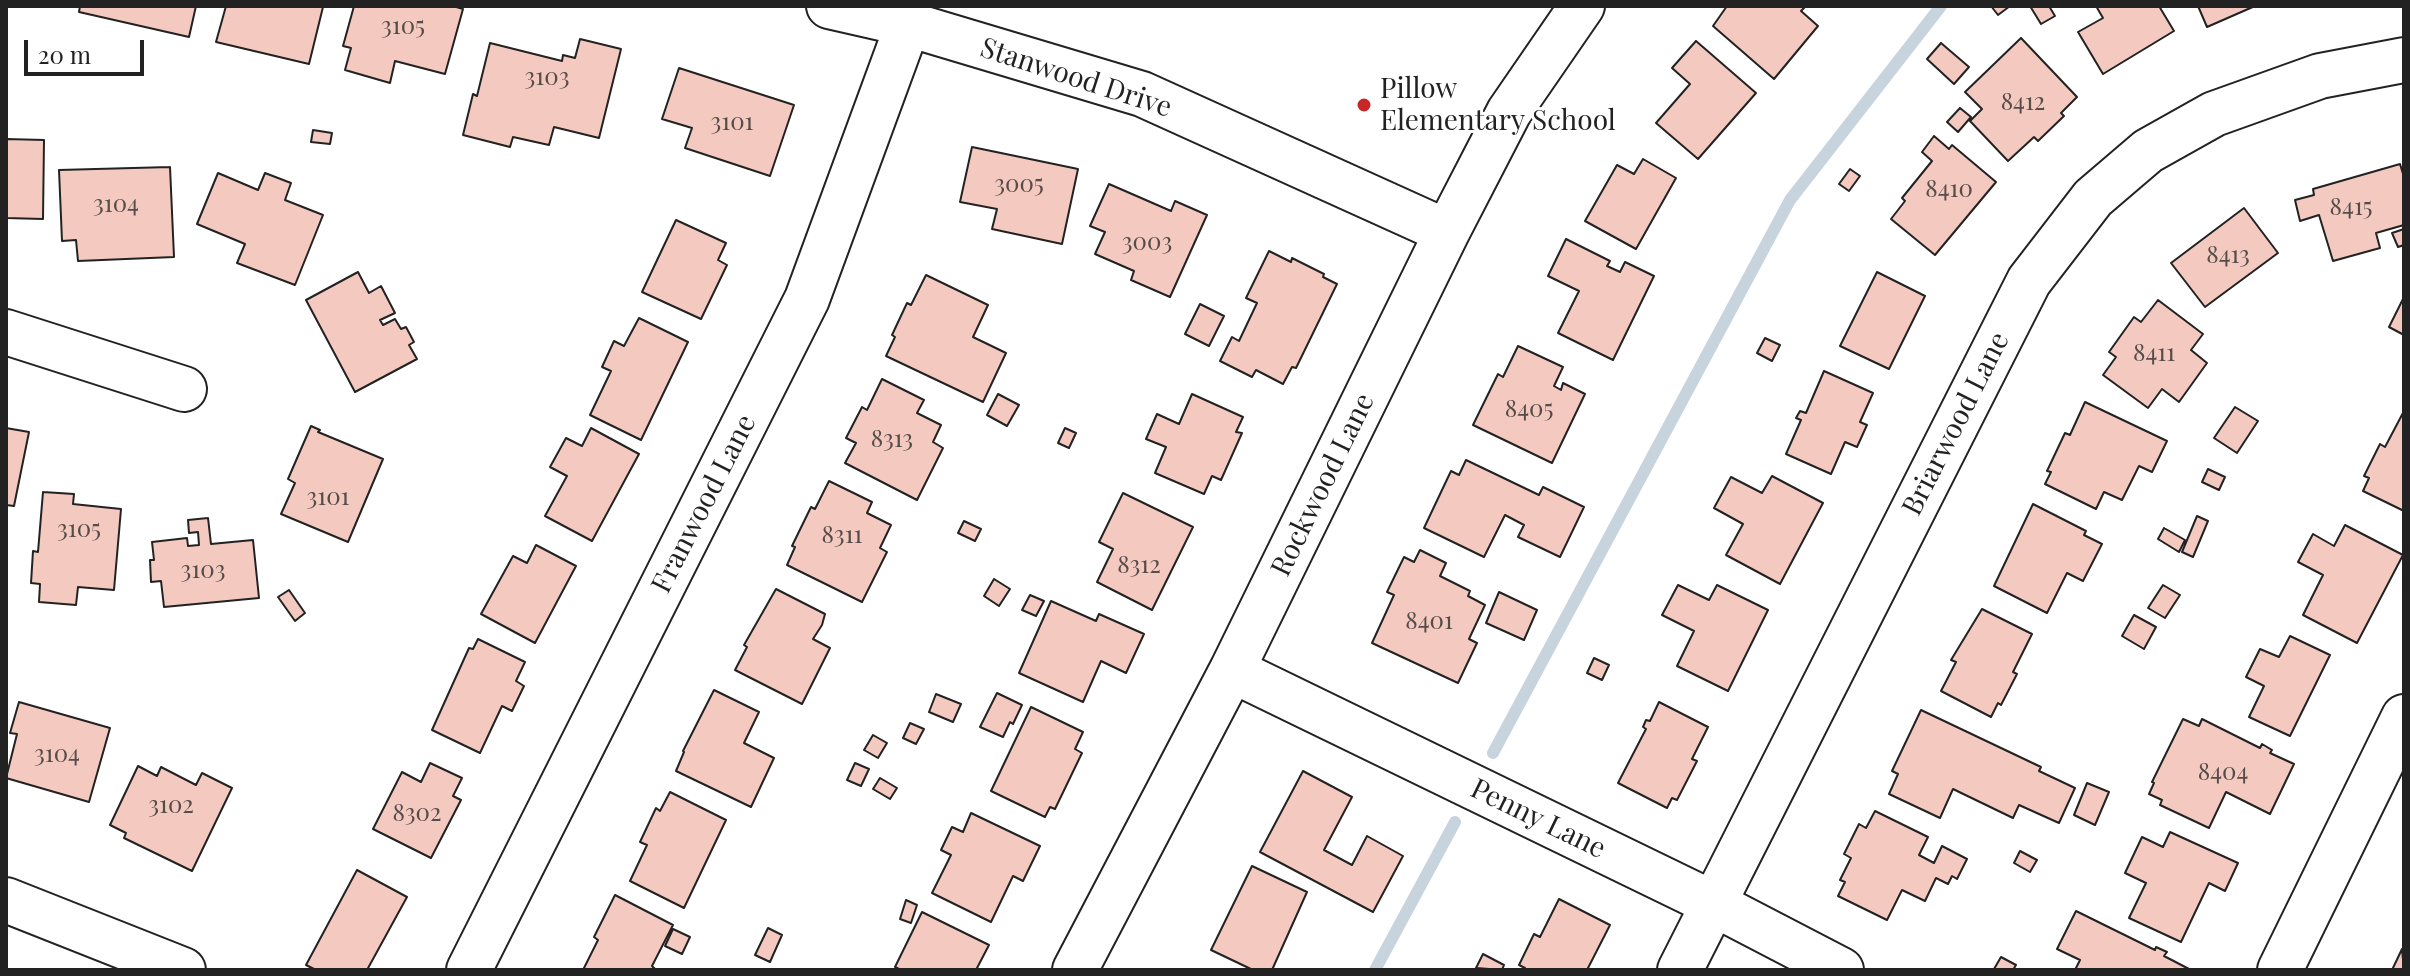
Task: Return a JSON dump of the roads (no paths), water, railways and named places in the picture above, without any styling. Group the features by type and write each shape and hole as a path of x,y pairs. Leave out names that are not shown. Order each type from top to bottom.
{"street":[{"name":"Stanwood Drive","path":"829,6 908,24 1142,94 1447,232"},
{"name":"Rockwood Lane","path":"1075,970 1232,670 1509,112 1582,6"},
{"name":"Franwood Lane","path":"469,970 807,299 908,24"},
{"name":"Briarwood Lane","path":"1680,970 2029,281 2093,198 2148,151 2214,114 2320,76 2404,60"},
{"path":"6,332 184,389"},
{"name":"Penny Lane","path":"1232,670 1714,904 1841,970"},
{"path":"2280,970 2404,717"},
{"path":"6,900 183,970"}],"waterway":[{"path":"1493,753 1790,200 1941,6"},
{"path":"1375,970 1455,822"}],"place":[{"name":"Pillow Elementary School","path":"1364,105"}]}
